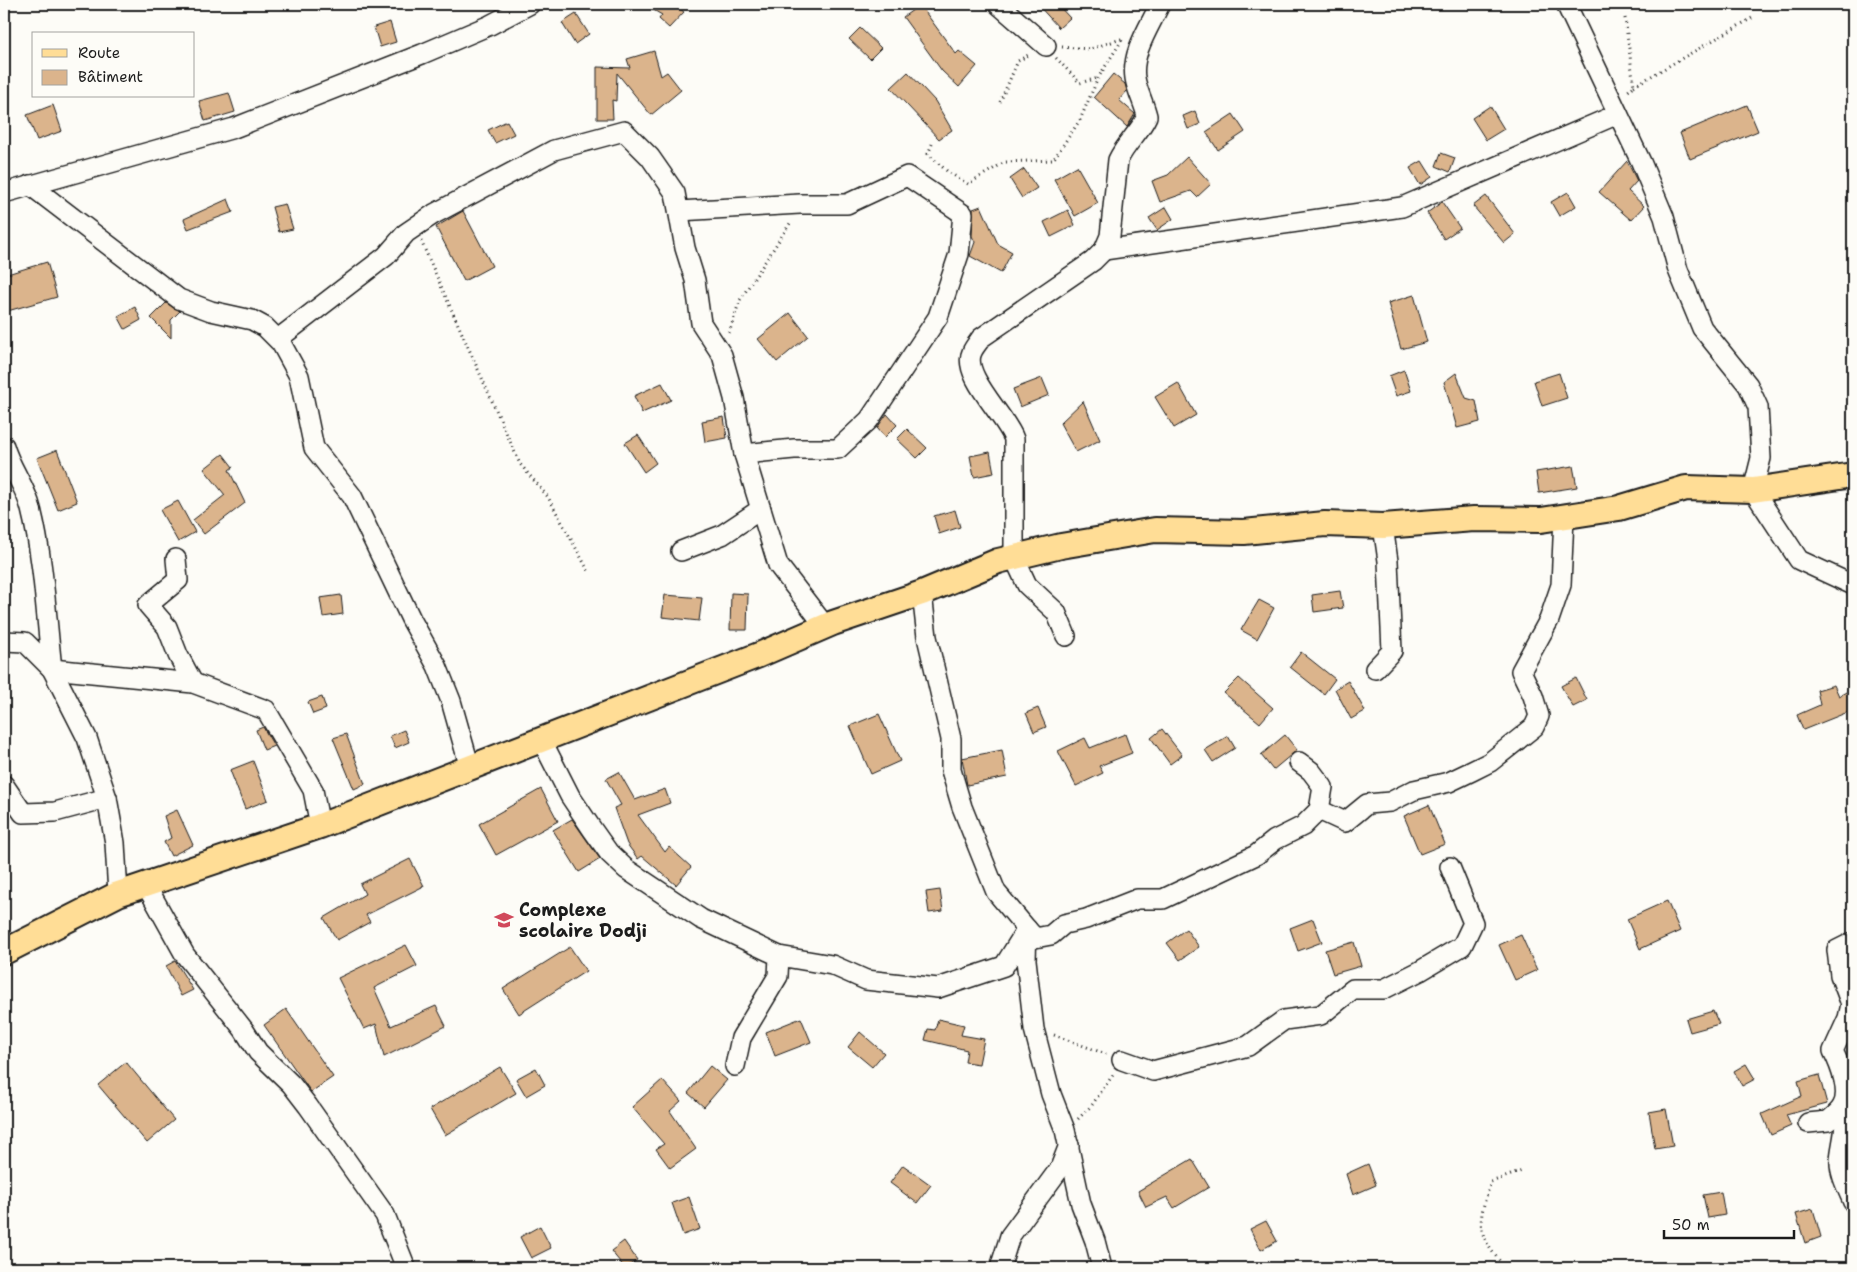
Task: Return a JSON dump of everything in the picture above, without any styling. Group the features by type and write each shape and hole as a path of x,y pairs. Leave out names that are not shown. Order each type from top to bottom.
{"main road":[{"path":"4,952 118,894 320,826 759,655 825,626 922,593 998,561 1061,546 1155,530 1244,532 1325,524 1383,526 1474,519 1541,520 1619,508 1686,488 1753,490 1853,475"}],"street":[{"path":"4,193 234,128 422,54 530,4"},
{"path":"998,4 1046,46"},
{"path":"1066,636 1056,612 1027,585 1014,557 1014,439 1010,428 977,382 971,368 971,353 981,338 1094,261 1104,250 1110,236 1118,160 1123,148 1143,126 1147,116 1135,80 1134,68 1139,50 1160,4"},
{"path":"1566,4 1664,217 1678,270 1702,328 1748,385 1758,407 1762,458 1753,490 1798,560 1853,585"},
{"path":"1104,250 1402,207 1615,109"},
{"path":"278,339 386,256 406,233 415,227 467,196 554,150 624,131 650,157 676,193 685,248 695,280 700,323 722,355 734,398 744,454 778,565 825,626"},
{"path":"678,210 800,204 847,204 907,176 963,214 959,254 938,317 874,412 838,449 794,449 744,454"},
{"path":"30,186 179,299 211,311 252,320 265,327 278,339 299,376 314,448 352,496 411,619 446,685 470,768"},
{"path":"5,461 31,507 39,555 52,669"},
{"path":"681,551 722,535 762,509"},
{"path":"1319,810 1345,822 1367,804 1390,802 1414,790 1449,782 1490,762 1534,727 1538,716 1521,671 1549,620 1561,585 1564,517"},
{"path":"1375,669 1392,651 1388,561 1383,526"},
{"path":"176,559 178,580 148,605 167,627 178,655 193,683"},
{"path":"922,593 927,637 951,739 951,770 962,807 996,892 1035,938 1051,935 1064,924 1086,919 1128,902 1163,899 1256,855 1275,840 1303,826 1319,810 1323,787 1311,770 1299,762"},
{"path":"4,641 24,642 52,669 87,738 107,798 115,844 118,894"},
{"path":"52,669 193,683 266,710 313,790 320,826"},
{"path":"541,739 570,796 609,852 626,869 701,919 779,956 832,965 866,980 938,988 1004,966 1027,929"},
{"path":"4,784 23,813 55,812 107,798"},
{"path":"1122,1060 1153,1071 1248,1046 1284,1020 1321,1014 1353,990 1384,989 1454,951 1462,946 1473,923 1450,867"},
{"path":"146,885 185,955 244,1030 258,1052 291,1084 308,1106 385,1215 406,1268"},
{"path":"1027,929 1026,960 1034,1029 1051,1094 1067,1138 1081,1204 1095,1241 1102,1268"},
{"path":"1853,942 1836,950 1840,976 1851,1004 1848,1018 1833,1051 1840,1064 1846,1091 1842,1107 1845,1120 1840,1165 1853,1202"},
{"path":"735,1066 741,1038 778,976 779,956"},
{"path":"1808,1123 1828,1122 1842,1107"},
{"path":"1000,1268 1010,1236 1060,1168 1067,1138"}],"path":[{"path":"1625,18 1634,86"},
{"path":"1615,109 1634,86 1752,18"},
{"path":"1000,102 1018,60 1046,46 1090,49 1148,30"},
{"path":"932,144 928,154 948,172 968,184 1005,162 1053,160 1080,120 1098,78 1123,38"},
{"path":"1046,46 1080,83 1098,78"},
{"path":"722,355 740,300 785,234 800,204"},
{"path":"415,227 520,464 548,497 589,572"},
{"path":"1034,1029 1084,1044 1122,1060 1067,1138"},
{"path":"1506,1268 1483,1238 1480,1214 1491,1182 1522,1171"}],"building":[{"path":"643,4 674,4 684,12 669,28 659,19 662,15"},
{"path":"1037,4 1057,4 1070,18 1059,28"},
{"path":"920,5 956,54 959,51 977,66 959,87 942,71 903,17"},
{"path":"576,14 589,34 575,44 562,23"},
{"path":"390,22 396,42 380,47 374,27"},
{"path":"860,28 881,48 870,59 849,39"},
{"path":"654,51 661,76 667,72 681,90 651,115 617,73 616,101 612,100 613,119 597,119 597,67 630,68 627,59"},
{"path":"908,72 935,101 952,130 939,139 891,88"},
{"path":"1113,74 1125,84 1127,91 1119,100 1135,114 1127,127 1094,97"},
{"path":"229,93 235,112 205,121 199,101"},
{"path":"53,105 62,131 37,140 27,115"},
{"path":"1747,105 1758,131 1690,159 1680,133"},
{"path":"1490,106 1504,129 1486,140 1472,118"},
{"path":"1195,111 1200,124 1188,129 1183,116"},
{"path":"1233,114 1245,132 1218,150 1206,132"},
{"path":"507,121 514,134 495,143 488,130"},
{"path":"1441,153 1455,158 1450,172 1436,166"},
{"path":"1187,157 1211,184 1197,197 1191,191 1160,202 1152,181 1168,175"},
{"path":"1422,161 1432,177 1420,185 1410,168"},
{"path":"1627,161 1637,181 1628,191 1644,206 1631,220 1599,192"},
{"path":"1077,166 1098,203 1075,216 1054,179"},
{"path":"1024,169 1037,188 1022,198 1010,179"},
{"path":"1568,192 1576,206 1559,216 1551,202"},
{"path":"1486,196 1515,234 1504,243 1473,206"},
{"path":"228,199 233,212 188,229 184,219"},
{"path":"1442,202 1460,228 1444,239 1427,213"},
{"path":"285,204 293,229 279,232 272,207"},
{"path":"981,206 998,244 1012,252 1001,273 970,256 975,242 972,236 973,209"},
{"path":"1166,207 1173,219 1157,230 1149,218"},
{"path":"1068,210 1075,225 1051,237 1044,222"},
{"path":"463,211 492,266 464,281 436,227"},
{"path":"47,262 57,297 4,312 4,275"},
{"path":"1414,295 1427,342 1401,349 1388,303"},
{"path":"166,303 180,311 171,320 171,338 151,318"},
{"path":"135,307 141,320 125,329 118,316"},
{"path":"790,313 808,336 777,362 758,339"},
{"path":"1404,370 1411,391 1396,396 1389,376"},
{"path":"1456,373 1466,398 1476,401 1480,422 1457,428 1444,382"},
{"path":"1559,373 1567,398 1542,406 1534,381"},
{"path":"1042,378 1049,395 1020,407 1013,389"},
{"path":"662,383 671,400 642,413 634,396"},
{"path":"1178,383 1196,415 1174,428 1155,397"},
{"path":"1083,401 1100,440 1076,452 1060,423"},
{"path":"887,414 897,425 885,437 877,428"},
{"path":"724,417 727,438 705,442 702,421"},
{"path":"907,429 927,448 917,458 897,439"},
{"path":"638,435 656,463 644,472 625,443"},
{"path":"57,450 77,502 58,510 37,458"},
{"path":"990,452 994,473 974,477 970,456"},
{"path":"223,454 233,467 229,470 245,503 204,534 193,520 225,495 204,469"},
{"path":"1573,466 1577,487 1539,493 1536,472"},
{"path":"178,501 195,532 178,542 160,510"},
{"path":"955,510 960,527 939,534 934,516"},
{"path":"1340,591 1343,608 1314,612 1312,595"},
{"path":"731,593 748,594 747,630 730,630"},
{"path":"341,595 343,614 323,617 320,598"},
{"path":"665,595 702,598 699,621 662,617"},
{"path":"1259,600 1274,608 1257,639 1241,630"},
{"path":"1301,652 1335,679 1324,694 1290,667"},
{"path":"1239,678 1273,708 1260,723 1224,693"},
{"path":"1576,678 1587,700 1573,707 1561,686"},
{"path":"1348,681 1365,711 1351,719 1335,689"},
{"path":"1834,685 1839,696 1848,691 1853,703 1853,710 1803,730 1797,715 1820,705 1817,690"},
{"path":"322,697 326,709 313,714 308,702"},
{"path":"1038,708 1046,727 1034,732 1026,713"},
{"path":"879,714 900,761 871,774 850,726"},
{"path":"263,727 274,746 264,750 256,730"},
{"path":"1162,729 1182,755 1170,764 1151,738"},
{"path":"404,730 409,742 395,748 390,736"},
{"path":"346,734 365,784 354,789 333,738"},
{"path":"1125,734 1132,753 1099,766 1103,773 1076,786 1058,751 1085,738 1090,748"},
{"path":"1285,735 1297,750 1273,770 1261,755"},
{"path":"1228,736 1235,748 1213,762 1205,750"},
{"path":"1002,750 1007,777 967,785 962,758"},
{"path":"253,761 268,800 245,809 230,770"},
{"path":"619,772 635,800 665,789 670,803 638,815 665,852 669,847 691,867 676,885 642,856 638,859 627,844 614,808 621,805 606,779"},
{"path":"541,789 558,821 496,855 479,824"},
{"path":"1429,805 1445,844 1420,854 1404,816"},
{"path":"177,810 193,845 171,856 164,842 171,838 164,816"},
{"path":"572,819 600,859 579,872 553,830"},
{"path":"410,859 424,886 366,915 370,922 337,940 324,918 365,894 360,884"},
{"path":"940,890 943,911 929,913 926,892"},
{"path":"1667,901 1680,931 1640,949 1627,919"},
{"path":"1313,919 1322,942 1298,951 1290,928"},
{"path":"1186,929 1199,947 1180,960 1167,943"},
{"path":"1521,935 1537,970 1515,980 1499,945"},
{"path":"1354,942 1361,966 1333,974 1325,950"},
{"path":"406,945 417,966 374,988 391,1026 436,1006 446,1026 384,1057 376,1024 364,1029 338,978"},
{"path":"570,947 586,971 519,1014 503,989"},
{"path":"175,961 193,990 181,996 166,966"},
{"path":"286,1009 333,1077 311,1092 264,1025"},
{"path":"1713,1011 1719,1024 1690,1032 1686,1019"},
{"path":"801,1018 811,1042 775,1056 766,1032"},
{"path":"938,1019 964,1025 961,1035 984,1039 979,1064 965,1062 967,1050 925,1040 928,1029 935,1030"},
{"path":"860,1032 884,1053 872,1067 848,1047"},
{"path":"126,1062 174,1120 147,1143 98,1085"},
{"path":"1746,1064 1755,1079 1742,1086 1734,1071"},
{"path":"710,1066 727,1080 704,1107 688,1093"},
{"path":"500,1067 516,1093 445,1135 430,1109"},
{"path":"536,1068 545,1085 526,1096 516,1079"},
{"path":"1819,1075 1827,1104 1786,1115 1791,1126 1771,1135 1762,1114 1802,1096 1798,1081"},
{"path":"662,1080 681,1101 670,1111 696,1149 670,1168 656,1149 664,1144 632,1107"},
{"path":"1666,1109 1673,1146 1655,1149 1649,1112"},
{"path":"1192,1159 1209,1187 1174,1208 1167,1197 1146,1207 1138,1191"},
{"path":"1368,1164 1376,1185 1353,1195 1346,1174"},
{"path":"903,1165 931,1185 917,1203 890,1183"},
{"path":"1721,1192 1725,1215 1708,1218 1703,1195"},
{"path":"689,1197 700,1229 683,1235 672,1203"},
{"path":"1813,1209 1821,1237 1805,1243 1796,1214"},
{"path":"1266,1221 1277,1241 1261,1250 1250,1229"},
{"path":"540,1226 551,1248 531,1258 520,1237"},
{"path":"624,1241 637,1260 625,1268 611,1251"}],"place":[{"name":"Complexe scolaire Dodji","path":"504,920"}]}
